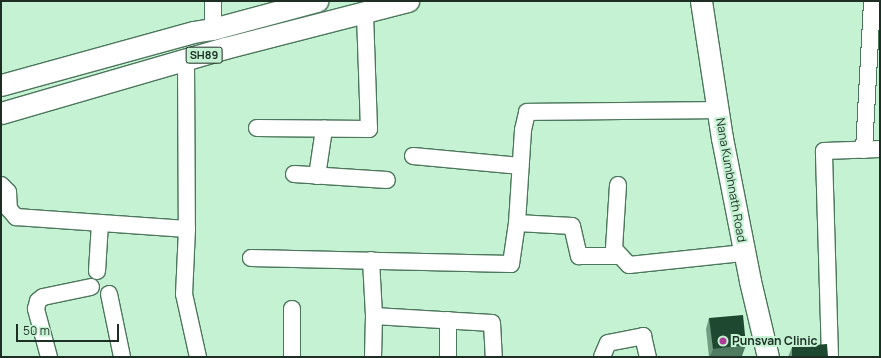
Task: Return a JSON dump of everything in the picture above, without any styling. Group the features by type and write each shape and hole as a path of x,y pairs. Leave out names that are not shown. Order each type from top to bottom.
{"main road":[{"name":"SH89","path":"1,85 193,32 213,29 318,1"},
{"name":"SH89","path":"1,113 408,1"},
{"name":"Nana Kumbhnath Road","path":"701,1 718,110 744,253 768,357"}],"street":[{"path":"213,1 213,29"},
{"path":"864,150 872,1"},
{"path":"258,128 369,130 366,12"},
{"path":"186,61 187,229 184,294 198,357"},
{"path":"251,258 511,264 517,223 523,130 527,112 718,110"},
{"path":"317,176 324,129"},
{"path":"830,357 824,151 880,149"},
{"path":"413,156 521,166"},
{"path":"294,174 387,180"},
{"path":"1,184 8,192 9,209 16,217 187,229"},
{"path":"618,185 614,249 629,265 744,253"},
{"path":"97,271 100,223"},
{"path":"517,223 572,226 579,256 620,256"},
{"path":"371,260 374,316 373,357"},
{"path":"49,357 36,309 38,301 43,297 91,287"},
{"path":"109,294 122,357"},
{"path":"292,308 292,357"},
{"path":"374,316 492,323 494,357"},
{"path":"448,320 448,357"},
{"path":"602,357 608,344 643,336 648,357"}],"building":[{"path":"743,315 746,345 713,349 709,318"},
{"path":"827,344 828,357 792,357 792,347"}],"place":[{"name":"Punsvan Clinic","path":"723,341"}]}
